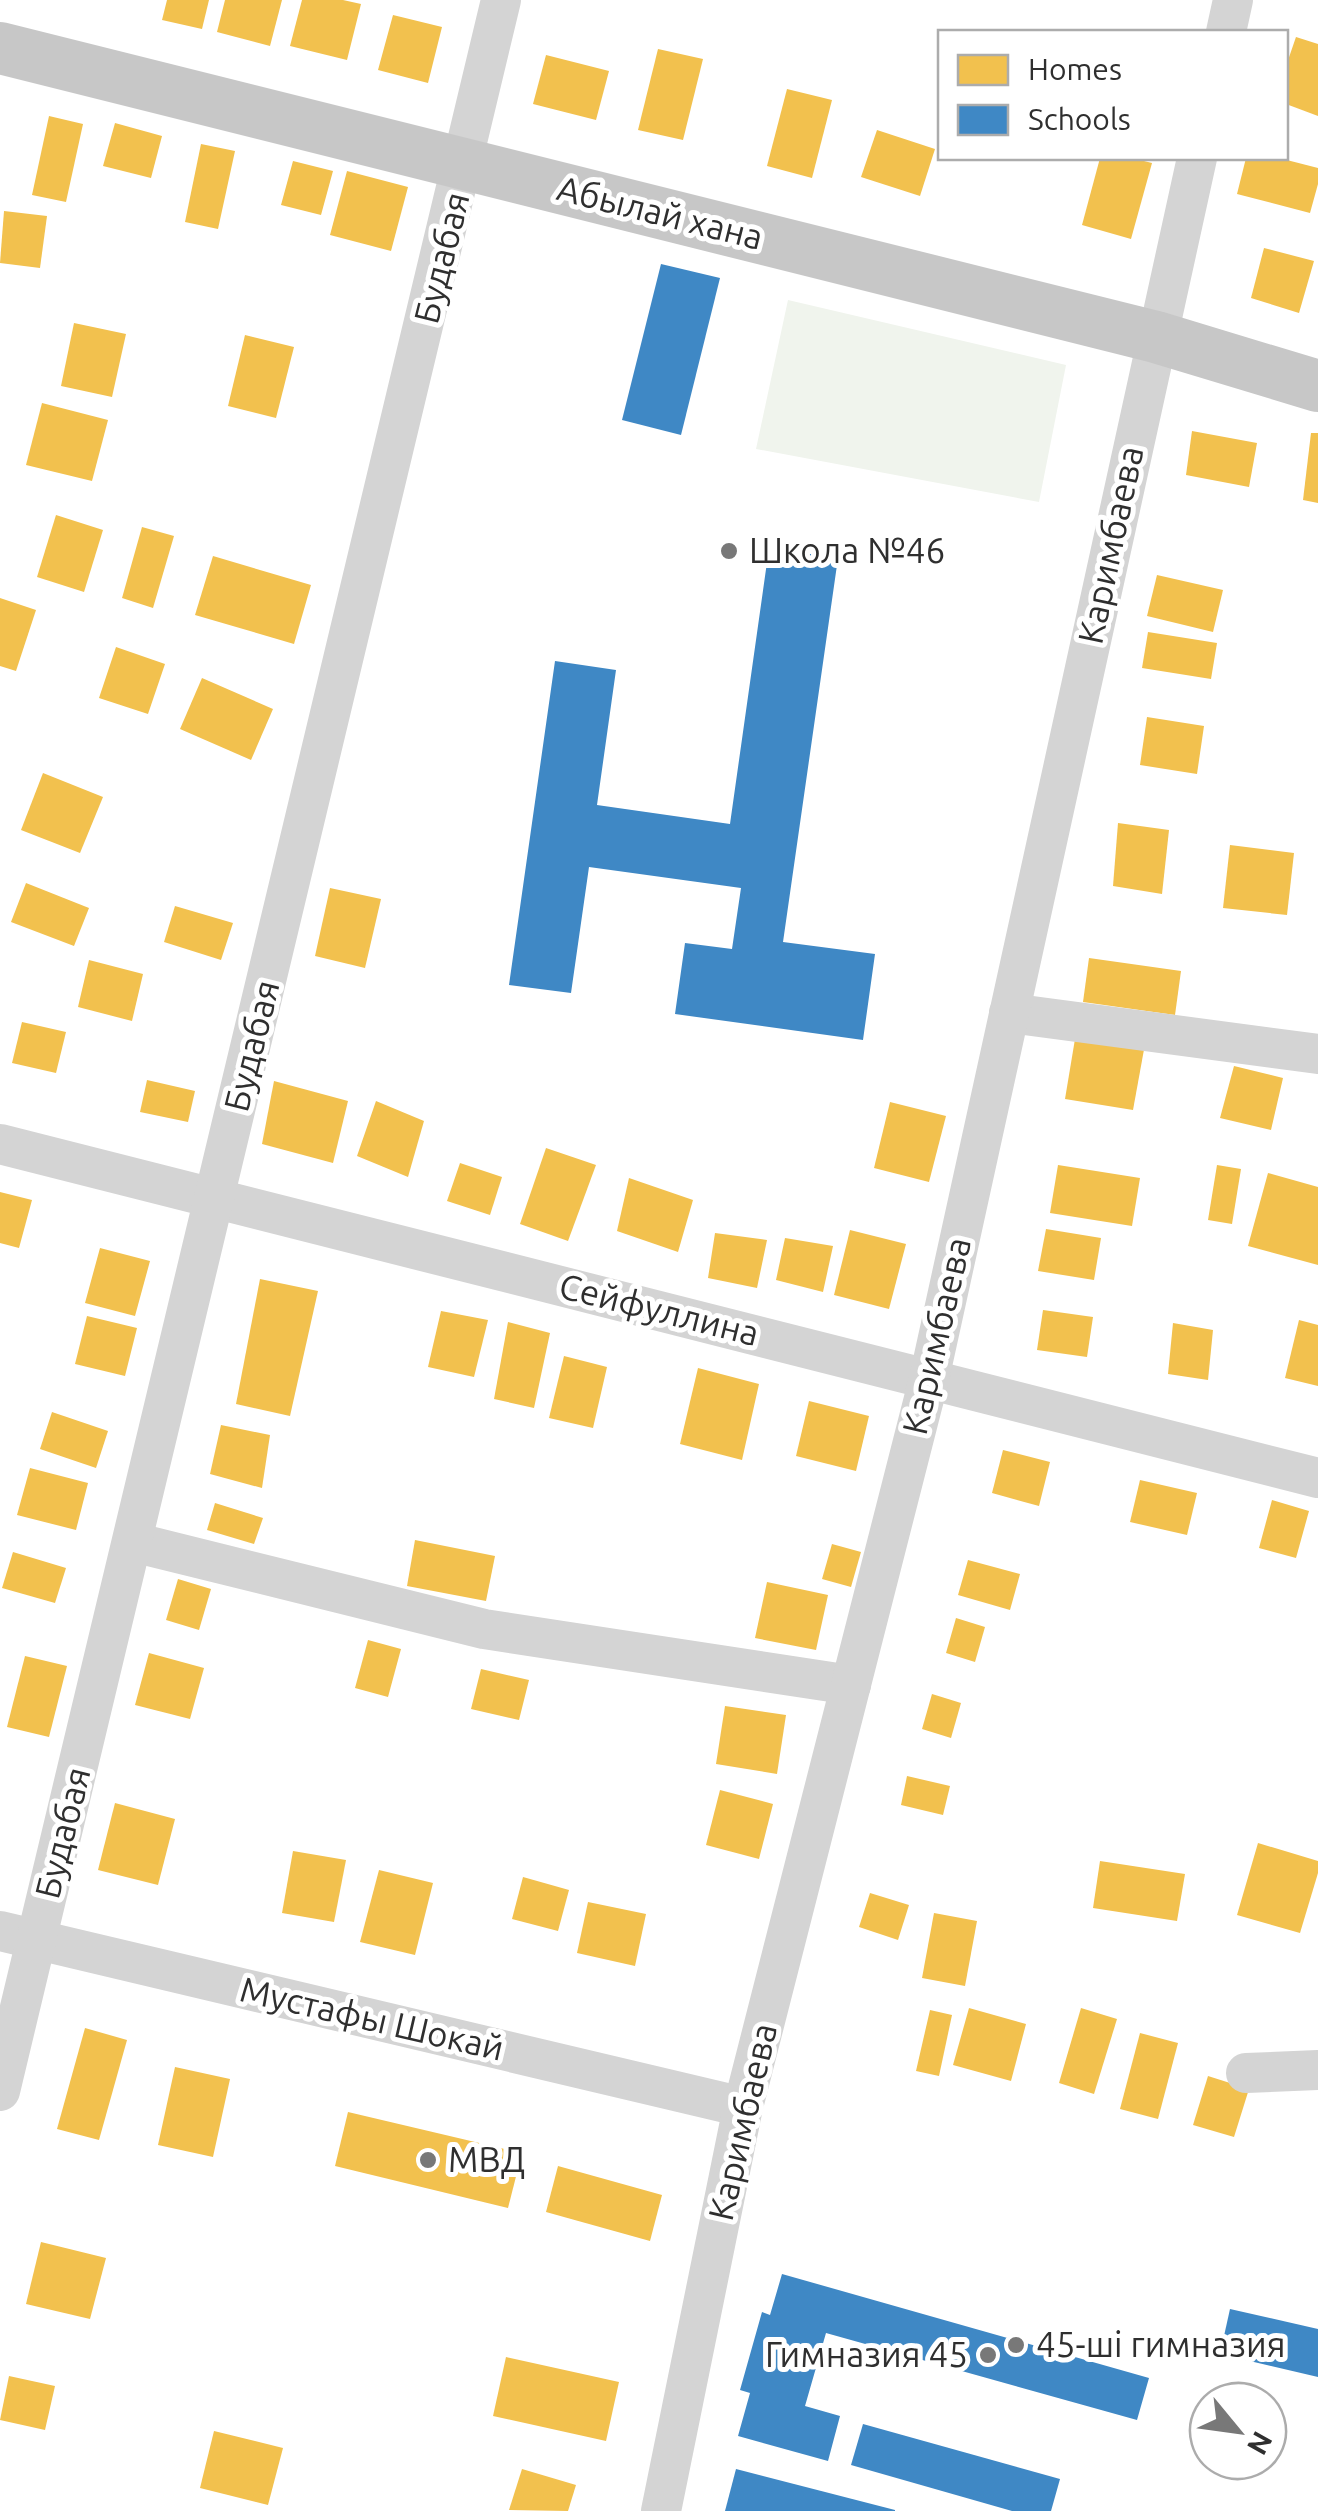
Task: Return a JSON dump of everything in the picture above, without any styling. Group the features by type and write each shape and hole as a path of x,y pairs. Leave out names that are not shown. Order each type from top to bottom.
{"main road":[{"name":"Абылай хана","path":"0,48 1156,337 1318,386"}],"street":[{"name":"Будабая","path":"0,2090 18,1935 133,1542 502,0"},
{"path":"1226,30 1233,0"},
{"name":"Каримбаева","path":"661,2511 743,2107 930,1379 1197,160"},
{"path":"1009,1013 1318,1054"},
{"name":"Сейфуллина","path":"0,1144 1318,1478"},
{"path":"133,1542 484,1629 851,1686"},
{"name":"Мустафы Шокай","path":"18,1935 743,2107"},
{"path":"1246,2074 1318,2070"}],"shaded area":[{"path":"788,300 1066,365 1039,502 756,449"}],"building: Homes":[{"path":"167,0 209,0 202,29 162,20"},
{"path":"225,0 282,0 270,46 217,32"},
{"path":"302,0 361,4 347,60 290,46"},
{"path":"393,15 442,27 428,83 378,70"},
{"path":"1296,37 1318,44 1318,116 1288,105 1288,60"},
{"path":"658,49 703,59 683,140 638,130"},
{"path":"546,55 609,71 596,120 533,104"},
{"path":"787,89 832,100 812,178 767,166"},
{"path":"49,116 83,124 66,202 32,195"},
{"path":"115,123 162,136 151,178 103,166"},
{"path":"877,130 935,149 920,196 861,177"},
{"path":"201,144 235,151 218,229 185,222"},
{"path":"1099,160 1152,163 1131,239 1082,225"},
{"path":"1246,160 1287,160 1318,168 1310,213 1237,194"},
{"path":"293,161 333,171 321,215 281,205"},
{"path":"347,171 408,187 391,251 330,235"},
{"path":"4,211 47,216 40,268 0,263"},
{"path":"1264,248 1314,261 1299,313 1251,298"},
{"path":"74,323 126,334 112,397 61,386"},
{"path":"245,335 294,347 276,418 228,406"},
{"path":"42,403 108,420 92,481 26,465"},
{"path":"1192,431 1257,443 1249,487 1186,475"},
{"path":"1311,433 1318,433 1318,503 1303,500"},
{"path":"56,515 103,530 84,592 37,577"},
{"path":"142,527 174,536 153,608 122,598"},
{"path":"213,556 311,585 294,644 195,615"},
{"path":"1157,575 1223,590 1213,632 1147,616"},
{"path":"0,598 36,610 16,671 0,666"},
{"path":"1148,632 1217,643 1211,679 1142,668"},
{"path":"116,647 165,664 148,714 99,698"},
{"path":"202,678 273,709 251,760 180,729"},
{"path":"1147,717 1204,726 1197,774 1140,765"},
{"path":"43,773 103,797 80,853 21,830"},
{"path":"1118,823 1169,830 1162,894 1113,886"},
{"path":"1230,845 1294,853 1287,915 1223,908"},
{"path":"26,883 89,908 74,946 11,922"},
{"path":"330,888 381,899 365,968 315,956"},
{"path":"175,906 233,923 221,960 164,942"},
{"path":"1089,958 1181,971 1175,1015 1083,1002"},
{"path":"89,960 143,974 132,1021 78,1007"},
{"path":"22,1022 66,1032 56,1073 12,1063"},
{"path":"1076,1033 1145,1044 1133,1110 1065,1099"},
{"path":"1234,1066 1283,1078 1271,1130 1220,1118"},
{"path":"147,1080 195,1091 188,1122 140,1112"},
{"path":"274,1081 348,1101 333,1163 262,1144"},
{"path":"376,1101 424,1121 408,1177 357,1156"},
{"path":"890,1102 946,1116 929,1182 874,1168"},
{"path":"546,1148 596,1165 568,1241 520,1224"},
{"path":"460,1163 502,1177 490,1215 447,1201"},
{"path":"1058,1165 1140,1178 1132,1226 1050,1213"},
{"path":"1217,1165 1241,1169 1232,1224 1208,1220"},
{"path":"1268,1173 1318,1187 1318,1265 1248,1246"},
{"path":"629,1178 693,1200 678,1252 617,1231"},
{"path":"0,1192 32,1200 19,1248 0,1243"},
{"path":"1046,1229 1101,1238 1094,1280 1038,1271"},
{"path":"850,1230 906,1244 889,1309 834,1295"},
{"path":"715,1233 767,1240 757,1288 708,1278"},
{"path":"785,1238 833,1246 823,1292 776,1280"},
{"path":"100,1248 150,1261 135,1316 85,1303"},
{"path":"260,1279 318,1291 290,1416 236,1404"},
{"path":"1043,1310 1093,1317 1087,1357 1037,1350"},
{"path":"441,1311 488,1320 474,1377 428,1367"},
{"path":"87,1316 137,1328 125,1376 75,1364"},
{"path":"1299,1320 1318,1325 1318,1386 1285,1378"},
{"path":"508,1322 550,1333 534,1408 494,1399"},
{"path":"1173,1323 1213,1330 1208,1380 1168,1374"},
{"path":"564,1356 607,1367 593,1428 549,1418"},
{"path":"698,1368 759,1384 742,1460 680,1444"},
{"path":"809,1401 869,1416 856,1471 796,1456"},
{"path":"52,1412 108,1431 96,1468 40,1449"},
{"path":"221,1425 270,1435 262,1488 210,1474"},
{"path":"1003,1450 1050,1462 1039,1506 992,1493"},
{"path":"30,1468 88,1483 76,1530 17,1515"},
{"path":"1140,1480 1197,1493 1187,1535 1130,1522"},
{"path":"1272,1500 1309,1511 1296,1558 1259,1548"},
{"path":"215,1503 263,1518 254,1544 207,1530"},
{"path":"415,1540 495,1556 486,1601 407,1586"},
{"path":"832,1544 861,1552 851,1587 822,1579"},
{"path":"13,1552 66,1568 55,1603 2,1588"},
{"path":"968,1560 1020,1574 1010,1610 958,1595"},
{"path":"178,1579 211,1589 199,1630 166,1620"},
{"path":"767,1582 828,1595 816,1650 755,1638"},
{"path":"956,1618 985,1627 975,1662 946,1653"},
{"path":"368,1640 401,1649 388,1697 355,1688"},
{"path":"149,1653 204,1668 190,1719 135,1705"},
{"path":"25,1656 67,1666 49,1737 7,1727"},
{"path":"481,1669 529,1680 519,1720 471,1709"},
{"path":"932,1694 961,1703 951,1738 922,1729"},
{"path":"725,1706 786,1715 777,1774 716,1764"},
{"path":"907,1776 950,1786 943,1815 901,1805"},
{"path":"720,1790 773,1804 759,1859 706,1845"},
{"path":"115,1803 175,1819 158,1885 98,1870"},
{"path":"1258,1843 1318,1861 1300,1933 1237,1915"},
{"path":"293,1851 346,1860 334,1922 282,1913"},
{"path":"1100,1861 1185,1874 1177,1921 1093,1908"},
{"path":"379,1870 433,1883 415,1955 360,1942"},
{"path":"523,1877 569,1890 558,1931 512,1919"},
{"path":"870,1893 909,1905 898,1940 859,1927"},
{"path":"588,1902 646,1914 635,1966 577,1953"},
{"path":"934,1913 977,1921 965,1986 922,1978"},
{"path":"969,2008 1026,2024 1011,2081 953,2065"},
{"path":"1081,2008 1117,2019 1094,2094 1059,2083"},
{"path":"930,2010 952,2015 939,2076 916,2071"},
{"path":"85,2028 127,2040 99,2140 57,2129"},
{"path":"1140,2033 1178,2043 1158,2119 1120,2109"},
{"path":"175,2067 230,2079 213,2157 158,2145"},
{"path":"1208,2076 1249,2089 1234,2137 1193,2125"},
{"name":"МВД","path":"348,2112 522,2153 508,2208 335,2166"},
{"path":"558,2166 662,2195 650,2241 546,2212"},
{"path":"41,2242 106,2258 90,2319 26,2304"},
{"path":"506,2357 619,2382 606,2441 493,2416"},
{"path":"9,2376 55,2386 45,2430 0,2420"},
{"path":"214,2431 283,2448 268,2505 200,2488"},
{"path":"522,2469 576,2485 568,2511 509,2510"}],"building: Schools":[{"path":"661,264 720,278 681,435 622,420"},
{"path":"769,548 838,558 783,942 875,954 863,1040 675,1014 685,943 732,949 741,888 589,867 571,993 509,985 555,661 616,670 597,805 730,824"},
{"name":"Гимназия 45","path":"782,2274 1149,2378 1137,2420 826,2333 805,2406 840,2416 828,2461 738,2436 750,2393 740,2390 762,2312 770,2315"},
{"path":"1230,2309 1318,2329 1318,2377 1220,2354"},
{"path":"863,2424 1060,2479 1051,2511 1012,2511 851,2465"},
{"path":"736,2469 895,2510 895,2511 725,2511"}],"place":[{"name":"Школа №46","path":"729,551"},
{"name":"МВД","path":"428,2160"},
{"name":"45-ші гимназия","path":"1016,2345"},
{"name":"Гимназия 45","path":"988,2355"}]}
